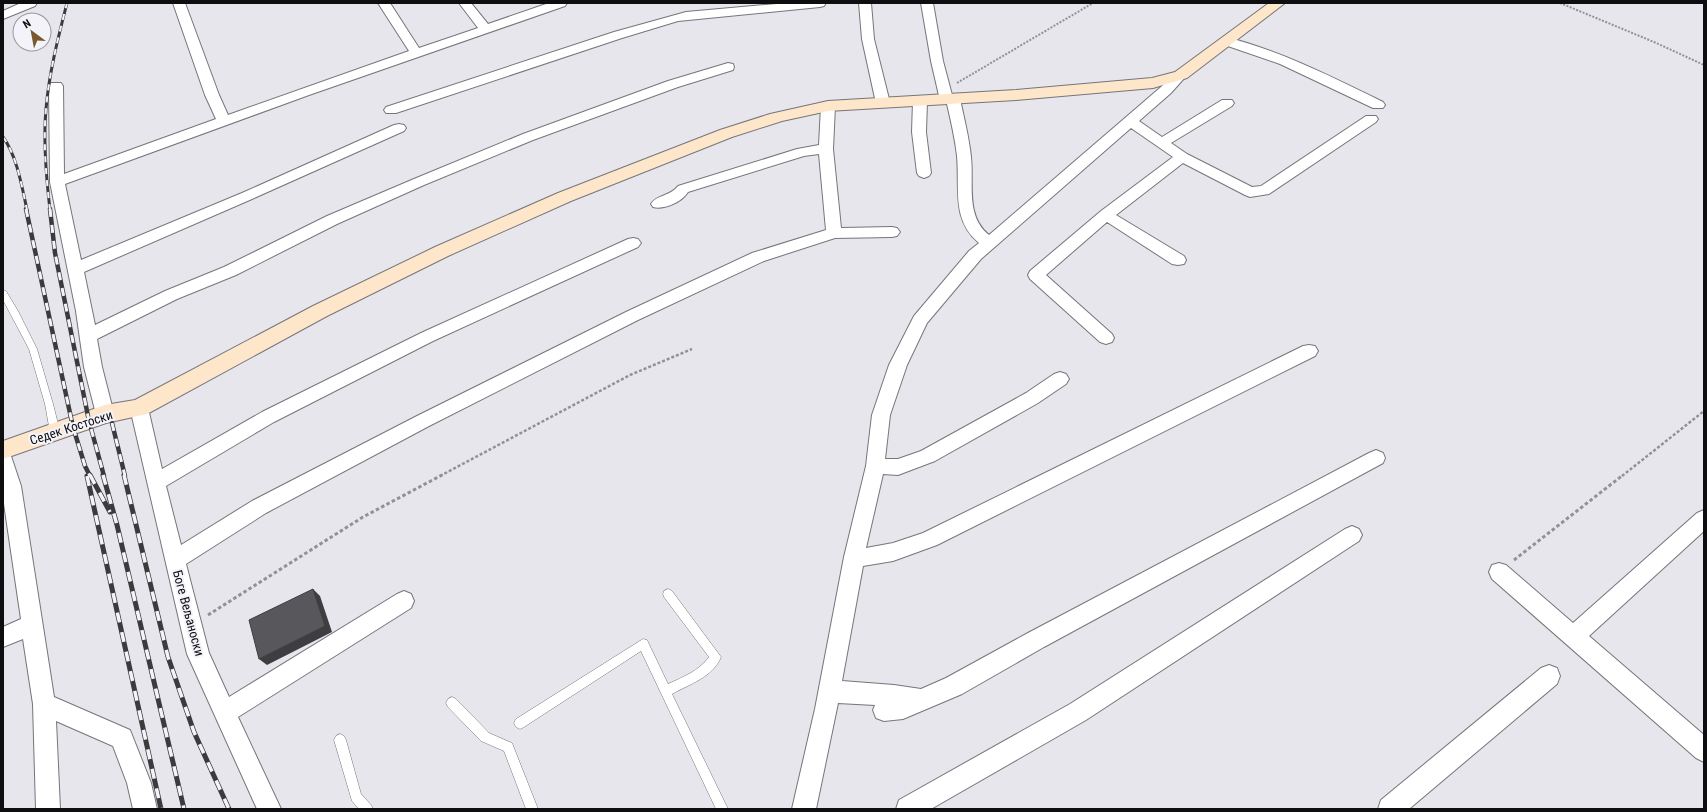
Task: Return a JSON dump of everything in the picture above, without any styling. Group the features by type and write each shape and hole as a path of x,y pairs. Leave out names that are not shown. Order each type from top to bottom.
{"main road":[{"path":"1181,75 1278,3"},
{"name":"Седек Костоски","path":"3,450 105,414 139,408 380,281 533,211 652,162 763,121 798,111 828,106 950,100 1136,85 1181,75"}],"street":[{"path":"3,15 31,3"},
{"path":"179,3 212,95 224,121"},
{"path":"384,3 416,53"},
{"path":"465,3 485,29"},
{"path":"57,182 224,121 561,3"},
{"path":"392,110 654,24 686,16 731,8 820,3"},
{"path":"865,3 868,39 883,103"},
{"path":"927,3 937,61 950,100 964,157 965,207 973,230 978,236 989,243"},
{"path":"1226,41 1274,56 1324,78 1378,105"},
{"path":"88,336 171,295 230,271 332,220 419,182 535,135 674,84 728,67"},
{"path":"804,809 829,691 854,557 875,466 881,415 898,365 920,320 975,255 1181,75"},
{"path":"56,86 57,182 93,367 105,414"},
{"path":"920,101 919,132 924,174"},
{"path":"1161,143 1182,132 1227,102"},
{"path":"828,106 826,149 834,233"},
{"path":"1130,121 1182,157 1250,192 1264,191 1371,119"},
{"path":"75,269 247,196 399,128"},
{"path":"658,204 679,195 683,189 802,152 826,149"},
{"path":"1106,338 1036,275 1106,215 1182,157"},
{"path":"1106,215 1178,260"},
{"path":"175,560 259,507 423,421 618,323 758,257 834,233 892,232"},
{"path":"156,482 268,417 420,341 632,243"},
{"path":"854,557 873,557 892,553 930,539 1309,350"},
{"path":"875,466 898,467 928,456 1032,398 1060,379"},
{"name":"Боге Вељаноски","path":"139,408 198,654 269,809"},
{"path":"3,458 11,486 44,704 48,809"},
{"path":"884,710 904,708 954,686 1036,640 1376,458"},
{"path":"1573,637 1704,519"},
{"path":"908,809 1078,712 1352,535"},
{"path":"1499,572 1704,750"},
{"path":"225,712 404,601"},
{"path":"3,638 31,625"},
{"path":"1390,809 1549,676"},
{"path":"829,691 894,696 921,700"},
{"path":"44,704 122,738 139,783 145,809"}],"lane":[{"path":"3,294 14,311 33,349 49,404 55,432"},
{"path":"666,691 705,669 716,657 668,594"},
{"path":"520,723 643,644 722,809"},
{"path":"452,704 485,737 508,748 532,809"},
{"path":"340,740 356,797 367,809"}],"path":[{"path":"950,100 951,86 1093,3"},
{"path":"1560,3 1654,42 1704,65"},
{"path":"191,625 370,514 560,411 630,375 692,349"},
{"path":"1499,572 1704,411"}],"building":[{"path":"313,589 325,626 259,659 249,620"}],"railway":[{"path":"50,210 45,159 47,96 57,42 67,3"},
{"path":"3,137 15,162 27,210"},
{"path":"26,209 73,427 85,466 90,476"},
{"path":"50,209 55,253 89,421 104,476"},
{"path":"112,423 125,476"},
{"path":"90,475 110,512"},
{"path":"103,475 117,525 184,809"},
{"path":"124,475 168,657 194,732 229,809"},
{"path":"87,476 161,809"}]}
